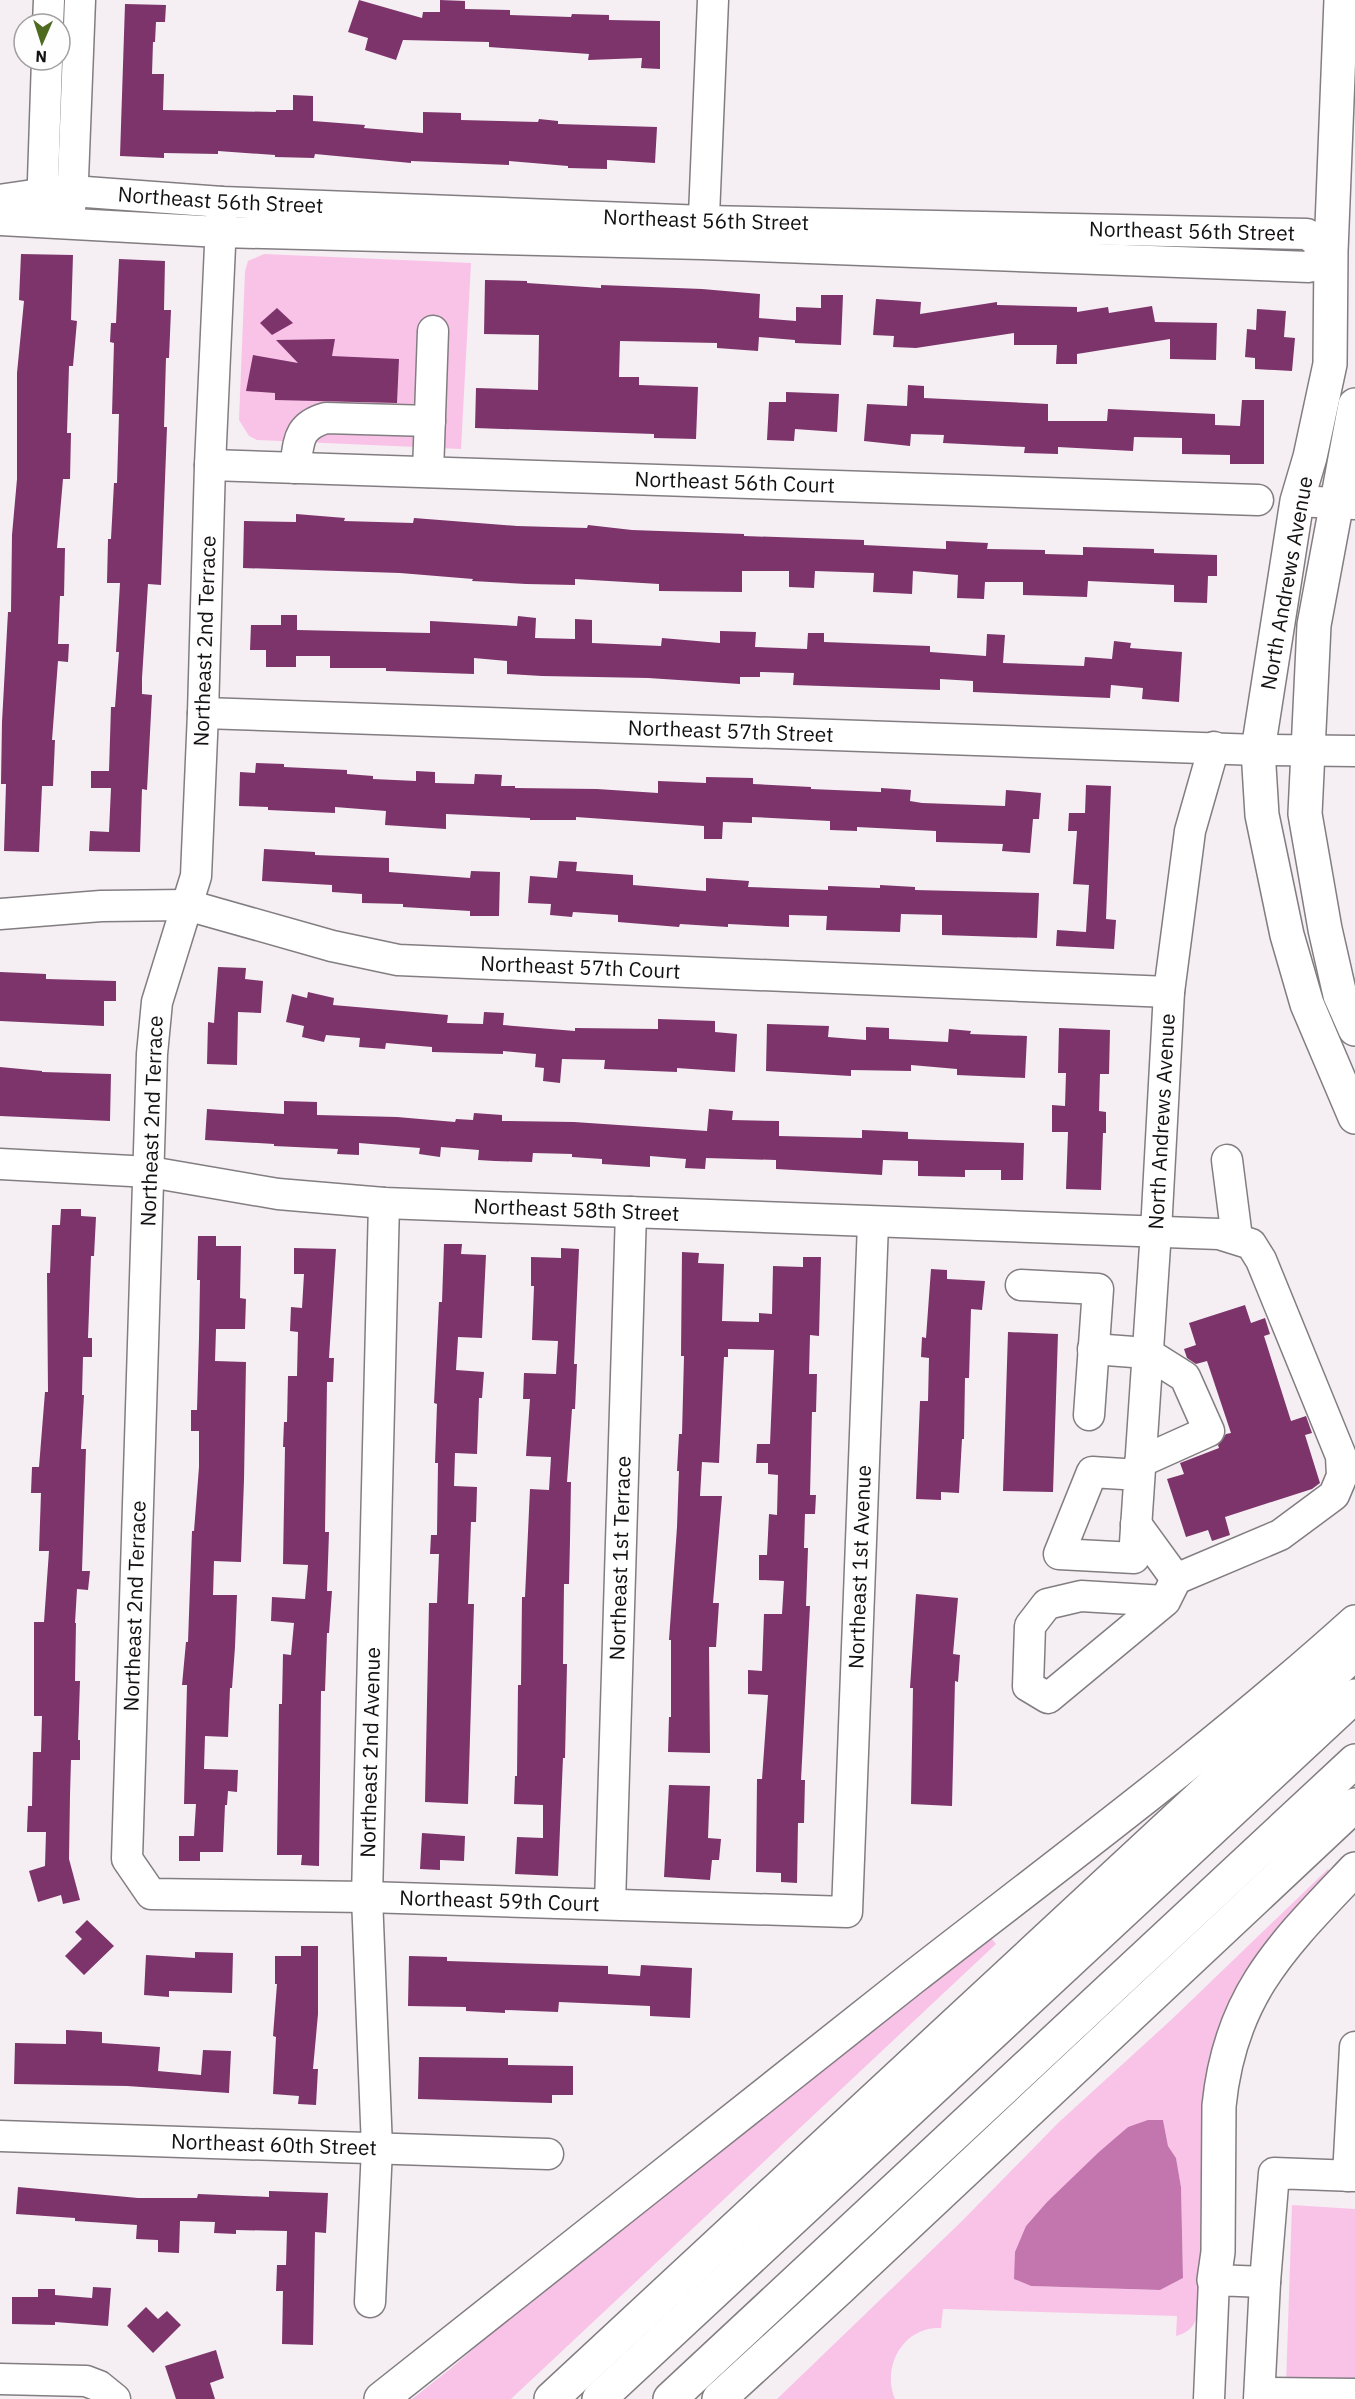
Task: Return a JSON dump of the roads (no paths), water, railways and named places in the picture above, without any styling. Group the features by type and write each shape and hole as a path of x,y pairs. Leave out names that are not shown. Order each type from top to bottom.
{"main road":[{"name":"North Andrews Avenue","path":"1341,0 1343,251 1330,364 1310,457 1296,501 1258,750 1262,815 1287,935 1307,1004 1355,1117"},
{"name":"North Andrews Avenue","path":"1355,405 1345,503 1314,625 1305,814 1323,918 1340,996 1355,1029"},
{"path":"381,2399 705,2140 1198,1755 1274,1694 1355,1622"},
{"path":"551,2399 1355,1653"},
{"path":"599,2399 1355,1696"},
{"path":"670,2399 1355,1761"},
{"path":"719,2399 1355,1805"},
{"path":"1214,2280 1218,2252 1219,2106 1231,2042 1238,2022 1265,1970 1290,1938 1355,1869"}],"street":[{"path":"55,223 72,191 80,0"},
{"path":"704,232 713,0"},
{"path":"47,72 43,191 55,223"},
{"name":"Northeast 56th Street","path":"0,200 33,195 43,191 72,191 704,232"},
{"name":"Northeast 2nd Terrace","path":"151,1894 127,1859 152,1054 158,1002 196,876 210,465 222,202"},
{"name":"Northeast 56th Street","path":"0,220 220,232 1307,234 1343,251"},
{"path":"428,472 433,331"},
{"path":"295,468 299,439 315,421 326,418 430,421"},
{"name":"Northeast 56th Court","path":"210,465 1258,500"},
{"path":"1296,501 1345,503"},
{"name":"Northeast 57th Street","path":"203,713 1258,750 1355,751"},
{"name":"North Andrews Avenue","path":"1138,1491 1092,1472 1059,1554 1134,1558 1169,992 1190,831 1214,747"},
{"name":"Northeast 57th Court","path":"0,914 102,906 187,905 332,946 398,960 1169,992"},
{"path":"1171,1590 1081,1596 1047,1604 1030,1626 1029,1686 1048,1698 1171,1590 1280,1535 1334,1495 1342,1476 1341,1456 1271,1282 1251,1244 1237,1238 1227,1160"},
{"name":"Northeast 58th Street","path":"0,1164 150,1172 278,1194 384,1203 1156,1231 1219,1234 1237,1238"},
{"name":"Northeast 2nd Avenue","path":"370,2302 377,2148 367,1897 384,1203"},
{"name":"Northeast 1st Terrace","path":"610,1904 631,1212"},
{"name":"Northeast 1st Avenue","path":"847,1912 873,1222"},
{"path":"1021,1285 1098,1288 1089,1414"},
{"path":"1093,1349 1147,1353 1185,1377 1209,1431 1138,1491 1171,1590"},
{"name":"Northeast 59th Court","path":"151,1894 367,1897 847,1912"},
{"path":"1355,2047 1351,2176 1274,2174 1259,2396 1355,2394"},
{"name":"Northeast 60th Street","path":"0,2136 548,2154"},
{"path":"1209,2399 1214,2280 1265,2282"},
{"path":"0,2379 86,2381 99,2386 114,2397"}]}
